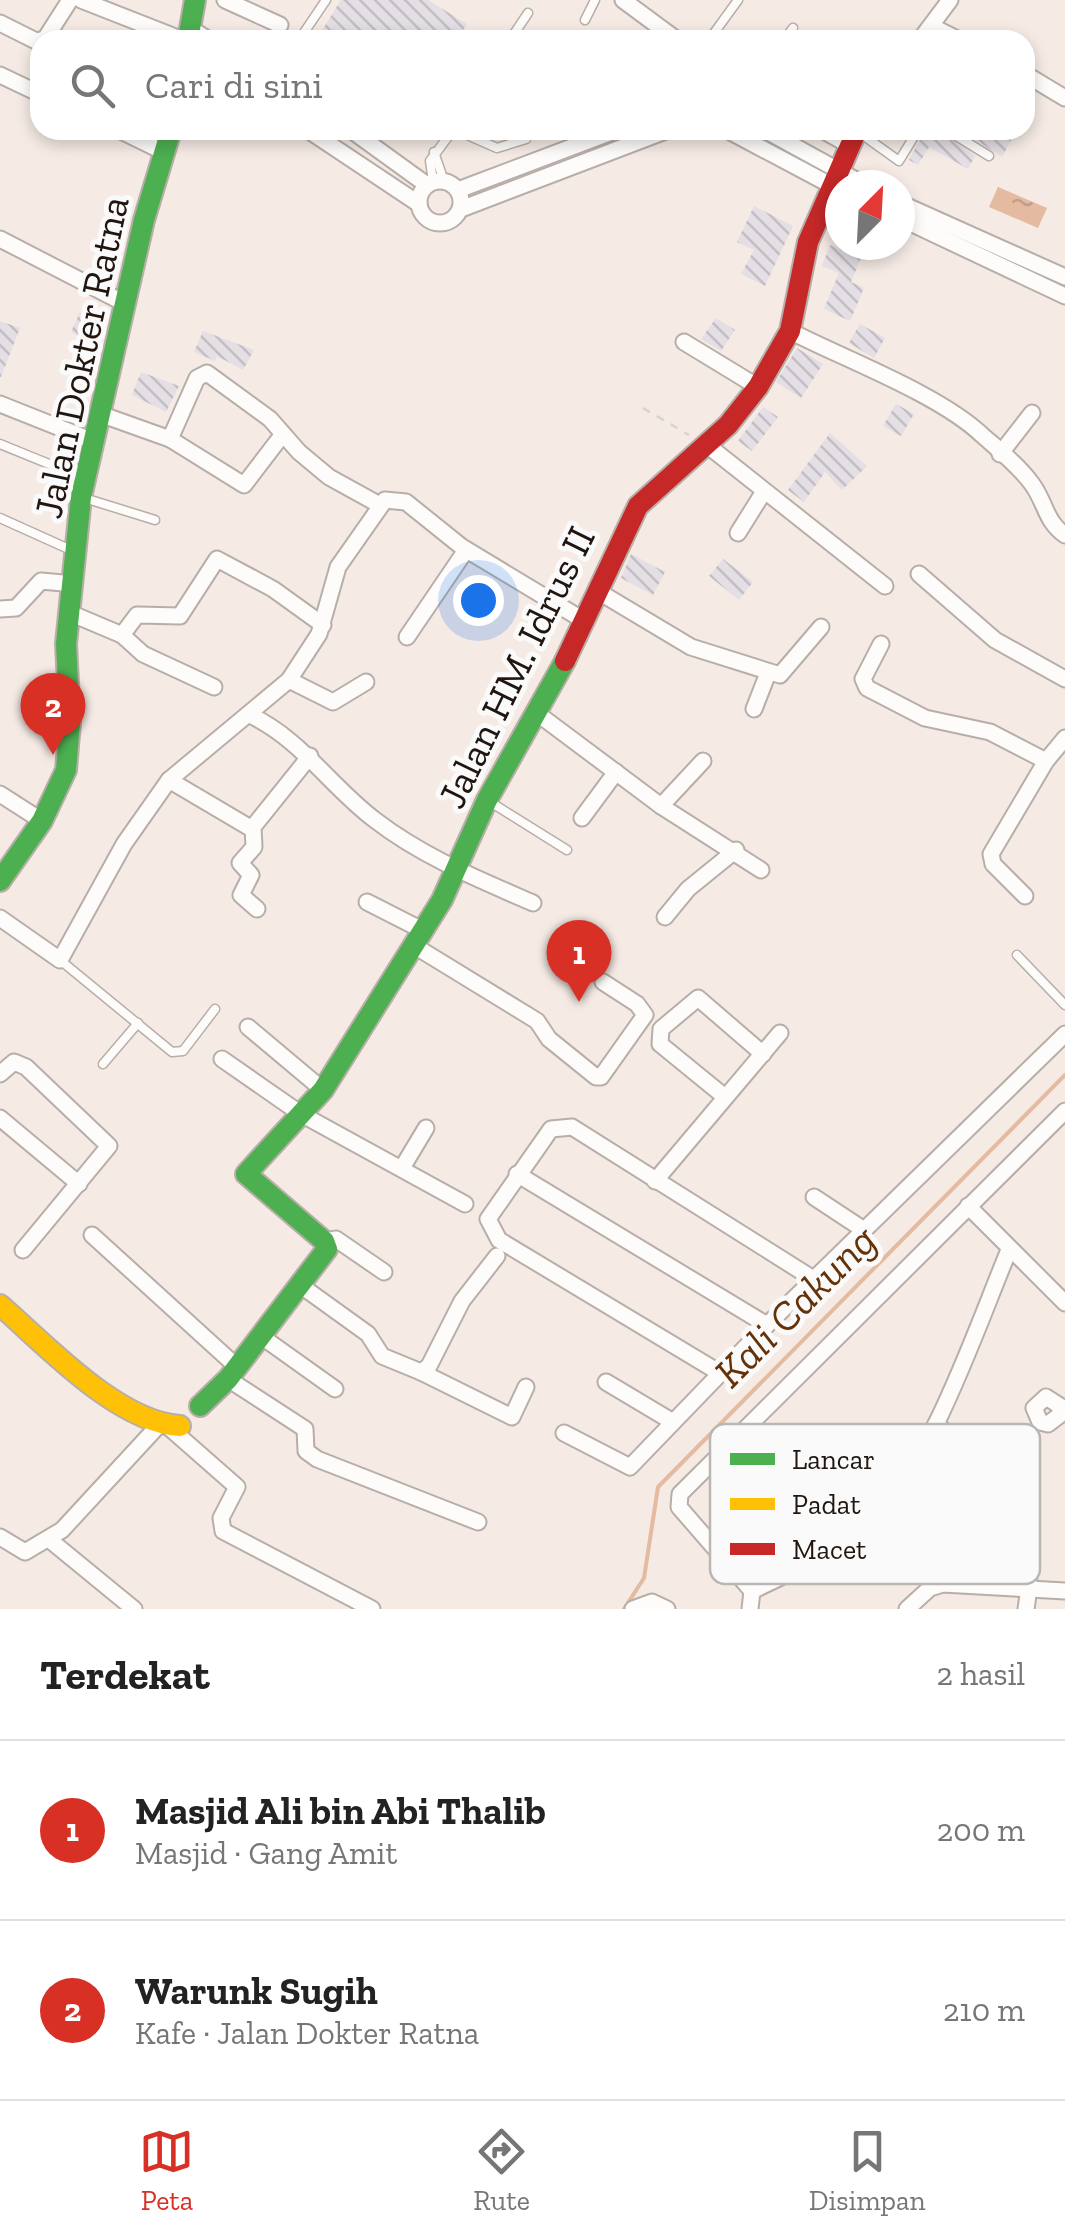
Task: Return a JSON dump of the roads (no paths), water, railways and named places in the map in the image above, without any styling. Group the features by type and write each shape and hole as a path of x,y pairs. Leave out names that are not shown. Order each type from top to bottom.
{"street":[{"path":"51,30 70,0"},
{"path":"81,0 169,30"},
{"path":"188,30 194,0"},
{"path":"225,0 280,25"},
{"path":"624,0 664,30"},
{"path":"928,30 950,0"},
{"path":"0,23 30,38"},
{"path":"931,26 939,30"},
{"path":"0,75 30,89"},
{"path":"1035,80 1065,98"},
{"path":"139,140 164,152"},
{"name":"Jalan Dokter Ratna","path":"0,881 60,789 70,751 66,644 83,488 168,140"},
{"path":"323,140 418,204 424,216 434,223 453,220 461,209 642,140"},
{"path":"367,140 434,182 458,190 590,140"},
{"path":"748,140 825,176"},
{"path":"779,140 825,173"},
{"name":"Jalan HM. Idrus II","path":"840,170 852,140"},
{"path":"418,204 434,182"},
{"path":"458,190 461,209"},
{"name":"Jalan HM. Idrus II","path":"324,1241 246,1178 323,1090 458,871 487,800 538,714 600,592 638,506 708,445 758,387 790,332 808,242 825,205"},
{"path":"915,210 1065,277"},
{"path":"915,225 1065,296"},
{"path":"0,239 126,304"},
{"path":"790,332 946,410 980,432 1032,484 1052,526 1065,535"},
{"path":"684,342 758,387"},
{"path":"170,439 200,374 207,374 252,404 329,477 378,504"},
{"path":"0,404 93,440"},
{"path":"1000,454 1032,413"},
{"path":"100,414 170,439 238,486 249,484 283,434"},
{"path":"708,445 763,493 885,586"},
{"path":"738,533 763,493"},
{"path":"0,918 60,960 124,844 169,780 290,680 323,625 332,579 384,500 406,502 466,550 583,620"},
{"path":"407,637 466,550"},
{"path":"122,635 137,614 180,616 217,559 273,589 323,625"},
{"path":"920,574 995,640 1065,680"},
{"path":"0,610 16,608 41,581 74,584"},
{"path":"600,592 691,648 728,656 768,672 786,672 821,627"},
{"path":"70,613 122,635 143,654 214,688"},
{"path":"881,644 863,680 867,688 936,723 990,732 1046,761"},
{"path":"754,709 768,672"},
{"path":"290,680 333,702 366,682"},
{"path":"538,714 661,806 736,850 761,870"},
{"path":"250,715 310,756 371,817 414,848 533,904"},
{"path":"1025,896 993,864 991,854 1046,761 1065,738"},
{"path":"257,909 241,895 251,875 240,864 254,847 252,829 310,756"},
{"path":"661,806 704,761"},
{"path":"582,818 616,772"},
{"path":"169,780 252,829"},
{"path":"0,794 42,821"},
{"path":"666,917 688,889 736,850"},
{"path":"367,902 537,1021 549,1039 596,1077 601,1077 645,1014 637,1004 602,982"},
{"path":"725,1097 660,1044 660,1030 698,998 763,1054"},
{"path":"248,1027 323,1090"},
{"path":"655,1181 780,1033"},
{"path":"564,1432 630,1467 767,1325 1065,1034"},
{"path":"222,1058 301,1114 465,1204"},
{"path":"0,1074 7,1065 19,1063 103,1135 109,1146 23,1250"},
{"path":"750,1424 1065,1112"},
{"path":"0,1118 80,1184"},
{"path":"720,1373 498,1240 488,1219 551,1129 572,1126 815,1280"},
{"path":"402,1168 426,1128"},
{"path":"517,1174 767,1325"},
{"path":"814,1197 864,1230"},
{"path":"968,1206 1065,1303"},
{"path":"92,1235 232,1372 305,1429 306,1451 317,1459 478,1522"},
{"path":"200,1406 262,1337 326,1249 324,1241 336,1239 384,1272"},
{"path":"936,1424 1009,1250"},
{"path":"421,1372 429,1366 471,1289 497,1256"},
{"path":"300,1285 368,1334 382,1356 512,1417 526,1387"},
{"path":"0,1305 126,1408 170,1427 237,1487 221,1518 223,1531 372,1609"},
{"path":"262,1337 335,1389"},
{"path":"606,1382 673,1422"},
{"path":"0,1537 25,1552 50,1541 170,1427"},
{"path":"710,1464 680,1494 679,1507 710,1543"},
{"path":"50,1541 134,1609"},
{"path":"745,1584 752,1592 750,1609"},
{"path":"752,1592 767,1584"},
{"path":"1026,1609 1029,1584"},
{"path":"908,1609 936,1585 1065,1592"},
{"path":"633,1609 652,1602 667,1609"}],"lane":[{"path":"306,30 326,0"},
{"path":"585,20 596,0"},
{"path":"716,30 738,0"},
{"path":"516,30 528,12"},
{"path":"434,182 434,152 445,140"},
{"path":"478,140 497,148 523,140"},
{"path":"863,140 899,161 912,140"},
{"path":"963,140 989,156"},
{"path":"0,444 155,520"},
{"path":"0,518 76,551"},
{"path":"487,800 567,850"},
{"path":"1017,955 1065,1005"},
{"path":"60,960 178,1053 216,1009"},
{"path":"103,1064 138,1023"}],"water":[{"path":"998,187 1047,208 1038,228 989,207"}],"waterway":[{"name":"Kali Cakung","path":"720,1424 1065,1075"},
{"name":"Kali Cakung","path":"624,1609 644,1578 658,1487 710,1434"}],"place":[{"name":"Warunk Sugih","path":"53,755"},
{"name":"Masjid Ali bin Abi Thalib","path":"579,1002"}]}
